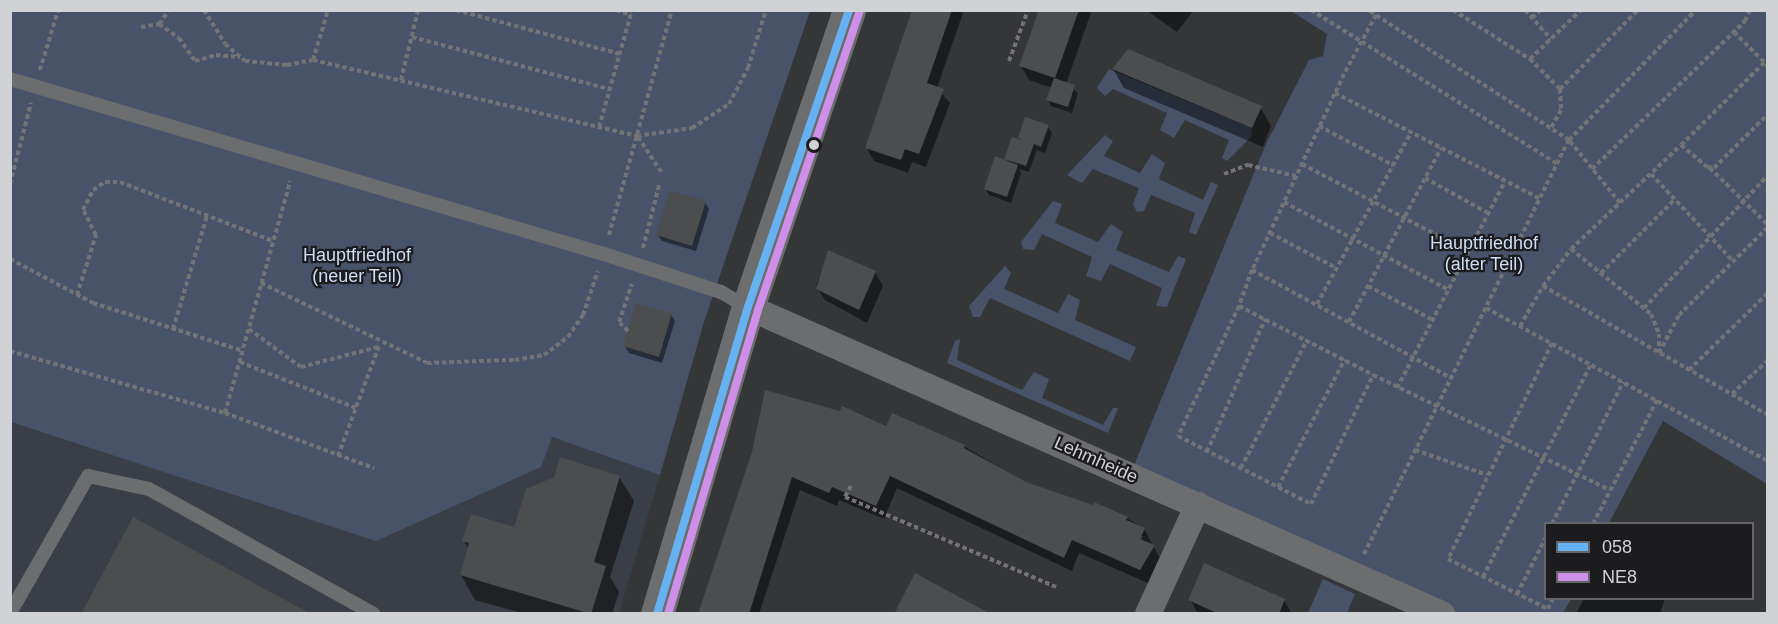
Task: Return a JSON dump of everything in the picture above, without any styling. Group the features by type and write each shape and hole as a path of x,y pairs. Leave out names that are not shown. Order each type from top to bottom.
{"street":[{"path":"657,614 748,307 849,10"},
{"name":"Lehmheide","path":"748,307 1442,614"},
{"path":"1148,614 1198,505"}],"lane":[{"path":"10,79 604,254 638,267 721,292 748,307"},
{"path":"10,613 88,476 149,489 374,614"}],"path":[{"path":"159,24 169,10"},
{"path":"204,10 225,44 240,57"},
{"path":"314,60 328,10"},
{"path":"401,80 418,10"},
{"path":"456,10 620,54"},
{"path":"598,127 632,13 616,10"},
{"path":"261,283 379,345 427,363 544,356 568,337 583,315 604,254 672,10"},
{"path":"141,27 159,24 179,38 195,61 216,55 240,57 265,65 314,60 637,136 692,128 729,104 748,68 766,10"},
{"path":"1010,61 1028,10"},
{"path":"1311,10 1557,164"},
{"path":"1368,10 1569,140 1620,203"},
{"path":"1453,10 1530,59 1560,88 1561,110 1551,128"},
{"path":"1525,10 1551,39"},
{"path":"1532,18 1540,10"},
{"path":"1530,59 1581,10"},
{"path":"1560,88 1638,10"},
{"path":"1353,576 1569,140 1696,10"},
{"path":"1592,169 1734,32 1750,10"},
{"path":"1373,375 1311,504 1178,436 1319,126 1376,15"},
{"path":"1520,326 1543,286 1571,249 1766,64 1734,32"},
{"path":"411,37 609,89"},
{"path":"1335,93 1540,199"},
{"path":"1710,168 1714,168 1767,114"},
{"path":"1319,126 1393,165"},
{"path":"1317,304 1411,132"},
{"path":"637,136 662,173"},
{"path":"1659,353 1679,315 1767,226 1710,168 1681,145"},
{"path":"1348,322 1441,148"},
{"path":"225,413 295,163"},
{"path":"1302,164 1467,251"},
{"path":"1224,174 1248,165 1296,176"},
{"path":"1651,174 1733,261"},
{"path":"1644,308 1767,175"},
{"path":"1425,178 1488,213"},
{"path":"1397,387 1411,356 1505,181"},
{"path":"77,295 96,235 83,210 93,190 105,182 120,182 273,241"},
{"path":"628,331 619,322 638,267 659,185"},
{"path":"1600,273 1675,199"},
{"path":"1284,202 1447,289"},
{"path":"173,329 207,216"},
{"path":"1270,233 1336,268"},
{"path":"1571,249 1651,314 1659,334 1659,353"},
{"path":"10,259 77,295 243,351"},
{"path":"1252,270 1451,378"},
{"path":"1368,286 1431,319"},
{"path":"1543,286 1767,415"},
{"path":"1689,370 1767,293"},
{"path":"1239,306 1436,408 1610,490"},
{"path":"1486,308 1767,461"},
{"path":"1208,452 1265,319"},
{"path":"249,329 301,367 379,345"},
{"path":"1242,468 1307,340"},
{"path":"1552,343 1448,559 1548,609 1552,600"},
{"path":"338,456 379,345"},
{"path":"10,351 225,413 374,468"},
{"path":"1278,487 1345,360"},
{"path":"1732,394 1767,360"},
{"path":"240,362 356,408"},
{"path":"1483,577 1591,364"},
{"path":"1553,522 1623,382"},
{"path":"1594,522 1657,400"},
{"path":"1415,450 1487,475"},
{"path":"851,486 845,497 1058,588"},
{"path":"1517,594 1544,539"}],"shaded area":[{"path":"10,422 45,433 551,437 660,475 619,613 11,613"}],"green space":[{"name":"Hauptfriedhof (neuer Teil)","path":"10,11 810,11 704,322 660,475 552,437 541,467 376,541 11,422"},
{"name":"Hauptfriedhof (alter Teil)","path":"1291,11 1767,11 1767,484 1663,421 1610,522 1544,522 1544,600 1570,600 1563,613 1442,614 1130,475 1266,144 1309,60 1323,56 1327,34"},
{"path":"1109,69 1252,128 1251,137 1227,161 1222,158 1229,140 1185,120 1174,138 1160,130 1167,113 1113,89 1105,96 1097,88"},
{"path":"1105,135 1113,141 1104,156 1140,173 1152,154 1165,163 1159,179 1203,200 1211,182 1218,185 1196,235 1189,232 1195,213 1151,195 1144,211 1137,212 1133,204 1139,188 1093,169 1082,183 1067,175"},
{"path":"1053,201 1062,204 1055,223 1098,242 1111,224 1123,232 1116,250 1169,272 1178,256 1186,259 1167,307 1156,306 1162,288 1110,264 1101,281 1086,276 1092,257 1042,234 1034,250 1023,249 1021,242"},
{"path":"1005,266 1011,273 1004,289 1058,313 1068,294 1080,300 1075,320 1136,347 1130,361 990,298 980,317 973,317 969,306"},
{"path":"960,339 957,360 1022,390 1034,372 1049,379 1042,398 1103,425 1113,408 1118,408 1108,433 947,363 955,341"},
{"path":"1323,579 1355,594 1347,613 1308,613"}],"building":[{"path":"912,10 952,10 927,83 944,89 919,154 905,149 901,160 865,148"},
{"path":"1039,10 1079,10 1055,78 1019,66"},
{"path":"1128,49 1262,106 1252,128 1112,69"},
{"path":"1054,78 1075,85 1068,107 1046,100"},
{"path":"1025,117 1049,125 1041,147 1034,144 1026,166 1004,159 1012,137 1022,140 1018,138"},
{"path":"995,156 1018,165 1007,197 984,189"},
{"path":"670,191 706,201 692,246 656,235"},
{"path":"828,250 876,271 859,310 816,289"},
{"path":"636,303 672,313 659,357 623,346"},
{"path":"765,390 840,411 842,406 886,426 892,413 965,445 964,448 1026,482 1093,505 1094,502 1128,517 1126,520 1145,528 1140,539 1155,545 1140,570 1072,540 1064,558 890,476 876,506 832,487 829,493 792,477 749,614 698,614 752,452"},
{"path":"560,457 620,476 594,562 606,566 591,614 460,575 469,543 462,541 471,514 514,527 526,489 554,477"},
{"path":"133,517 311,614 81,614"},
{"path":"1204,563 1285,599 1279,614 1219,614 1188,600"},
{"path":"915,573 935,584 991,614 894,614"}],"transit line":[{"name":"058","path":"657,614 748,307 849,10"},
{"name":"NE8","path":"668,614 758,310 859,13"}]}
